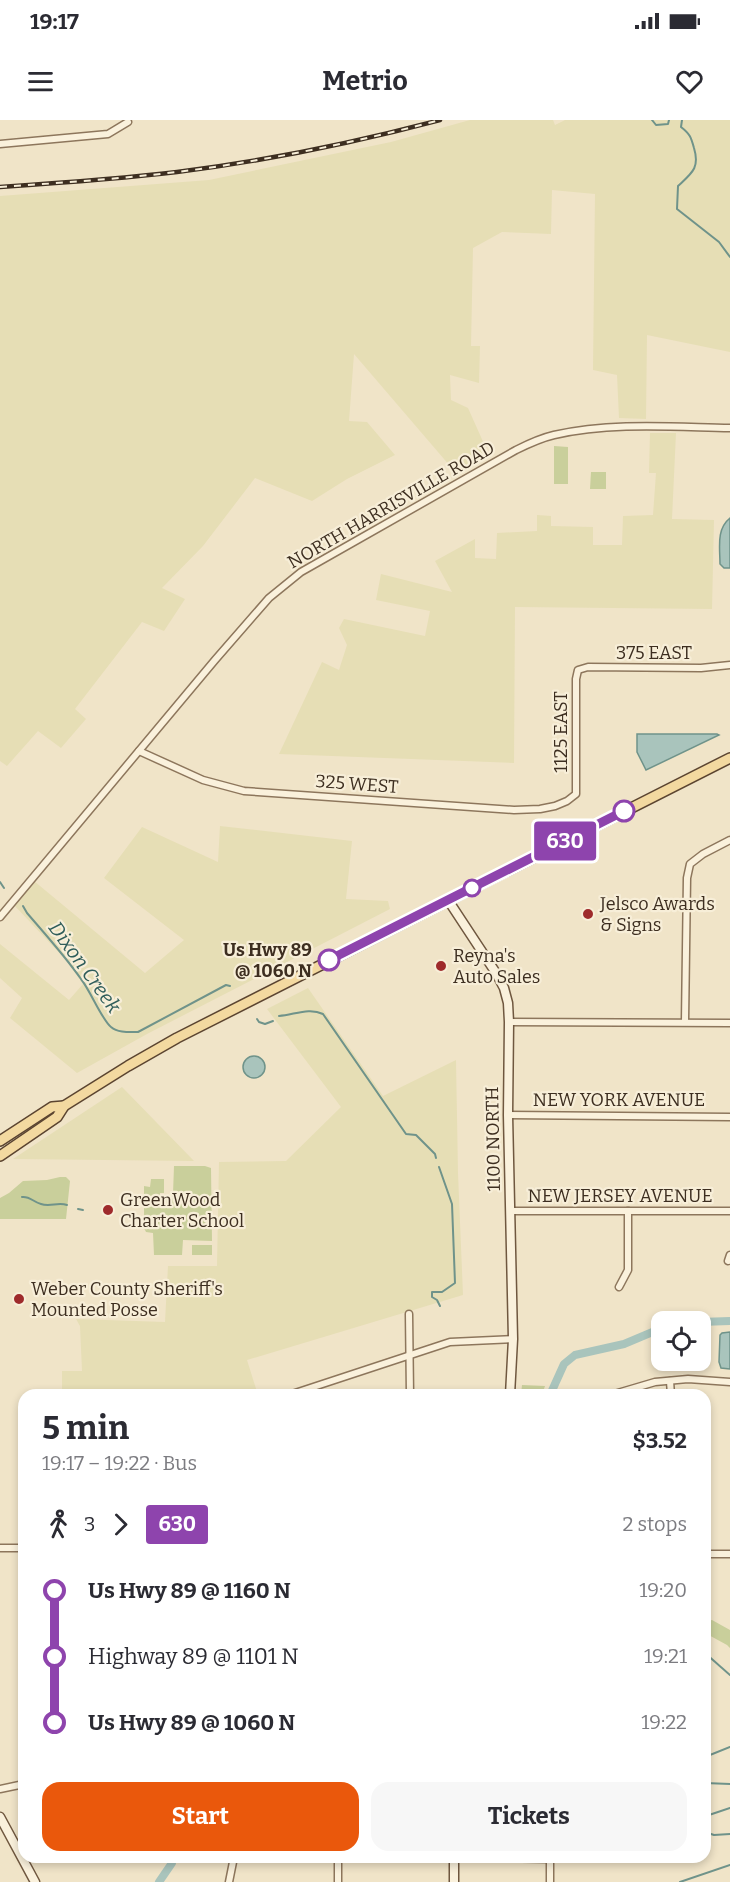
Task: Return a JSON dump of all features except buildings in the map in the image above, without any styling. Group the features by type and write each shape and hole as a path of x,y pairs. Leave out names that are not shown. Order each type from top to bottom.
{"main road":[{"path":"0,1156 57,1117 64,1106 177,1038 730,758"},
{"path":"0,1141 52,1107 64,1106"}],"street":[{"path":"0,144 108,134 128,122"},
{"name":"NORTH HARRISVILLE ROAD","path":"0,917 269,598 289,580 516,450 552,435 589,428 633,426 730,428"},
{"name":"375 EAST","path":"578,670 588,667 701,668 730,665"},
{"name":"1125 EAST","path":"576,794 576,679 578,670"},
{"name":"325 WEST","path":"139,751 203,780 244,791 514,810 555,806 576,794"},
{"path":"685,1022 687,878 690,864 703,854 730,840"},
{"name":"1100 NORTH","path":"448,900 504,988 508,1003 513,1339 510,1389"},
{"path":"510,1022 730,1023"},
{"name":"NEW YORK AVENUE","path":"508,1115 730,1117"},
{"path":"619,1287 628,1270 628,1210"},
{"name":"NEW JERSEY AVENUE","path":"511,1211 730,1211"},
{"path":"409,1314 410,1389"},
{"path":"313,1389 409,1354 460,1340 513,1339"},
{"path":"631,1389 655,1382 688,1379 730,1382"},
{"path":"670,1381 671,1389"},
{"path":"0,1548 18,1548"},
{"path":"711,1554 730,1554"},
{"path":"0,1789 18,1785"},
{"path":"0,1817 18,1850"},
{"path":"25,1863 35,1882"},
{"path":"229,1882 233,1863"},
{"path":"338,1863 338,1882"},
{"path":"454,1863 454,1882"},
{"path":"550,1863 550,1882"}],"shaded area":[{"path":"470,120 553,120 555,125 565,120 730,120 730,352 647,335 646,419 619,418 617,375 593,370 595,194 552,190 551,234 502,232 473,248 471,346 480,346 479,383 450,375 451,400 468,408 489,455 456,473 354,354 349,421 367,422 395,455 347,479 312,501 255,478 203,546 162,588 185,599 164,631 142,622 75,709 86,719 61,748 38,731 7,766 0,761 0,196 209,180 391,142"},
{"path":"650,433 676,433 672,519 714,520 712,609 515,607 514,763 279,754 322,662 339,670 347,645 339,628 344,619 425,636 430,611 376,600 381,574 452,592 435,561 475,539 475,558 496,559 497,533 537,531 537,515 551,516 551,526 593,527 593,545 622,545 623,516 653,515 656,473 649,473"},
{"path":"220,826 352,841 346,899 388,901 390,909 147,1034 77,1073 10,1018 22,998 0,978 0,944 69,1000 83,984 65,959 14,905 34,881 145,973 184,940 104,878 142,827 218,862"},
{"path":"308,988 383,1096 456,1060 463,1295 247,1360 256,1389 62,1389 62,1371 82,1371 80,1326 76,1319 165,1322 168,1266 217,1266 219,1162 286,1161 341,1107 267,1009"},
{"path":"122,1087 194,1161 13,1159"}],"green space":[{"path":"554,446 568,447 568,484 554,484"},
{"path":"591,472 606,472 606,489 590,489"},
{"path":"174,1166 211,1168 212,1241 183,1240 182,1255 154,1255 153,1233 146,1232 144,1228 144,1186 150,1187 151,1179 164,1179 164,1193 160,1193 160,1197 172,1197"},
{"path":"66,1177 70,1181 66,1219 0,1219 0,1198 23,1181"},
{"path":"192,1245 212,1245 212,1255 192,1255"},
{"path":"522,1385 545,1386 544,1389 522,1389"},
{"path":"711,1620 730,1630 730,1648 711,1636"}],"water":[{"path":"730,518 730,568 724,568 720,564 720,539 723,528"},
{"path":"637,734 719,735 646,770 637,752"},
{"path":"254,1056 262,1059 265,1067 262,1075 254,1078 246,1075 243,1067 246,1059"},
{"path":"730,1332 730,1369 721,1368 719,1362 720,1335"}],"waterway":[{"path":"652,120 656,125 668,124 669,120"},
{"path":"682,120 681,127 691,138 696,161 694,170 678,186 677,209 719,242 730,257"},
{"name":"Dixon Creek","path":"0,882 4,888"},
{"name":"Dixon Creek","path":"23,906 81,979 107,1023 117,1030 138,1032 226,985 230,986"},
{"name":"Dixon Creek","path":"279,1016 307,1011 323,1014 406,1134 416,1135 435,1154 436,1158"},
{"name":"Dixon Creek","path":"257,1019 265,1024 273,1021"},
{"name":"Dixon Creek","path":"439,1167 452,1204 455,1283 442,1292 432,1292 432,1297 440,1306"},
{"path":"22,1197 44,1205 67,1205"},
{"path":"78,1209 83,1210"},
{"path":"711,1322 730,1321"},
{"path":"553,1389 564,1364 575,1355 624,1344 651,1333"},
{"name":"Dixon Creek","path":"711,1658 730,1675"},
{"path":"711,1755 730,1747"},
{"path":"711,1783 730,1784"},
{"path":"711,1814 730,1808"},
{"path":"711,1834 730,1834"},
{"path":"159,1882 172,1863"},
{"path":"680,1882 730,1865"}],"railway":[{"path":"0,187 133,177 210,168 309,150 440,120"}],"bus line":[{"name":"630","path":"329,960 624,811"}],"place":[{"name":"Jelsco Awards & Signs","path":"588,914"},
{"name":"Us Hwy 89 @ 1060 N","path":"329,960"},
{"name":"Reyna's Auto Sales","path":"441,966"},
{"name":"GreenWood Charter School","path":"108,1210"},
{"name":"Weber County Sheriff's Mounted Posse","path":"19,1299"}]}
